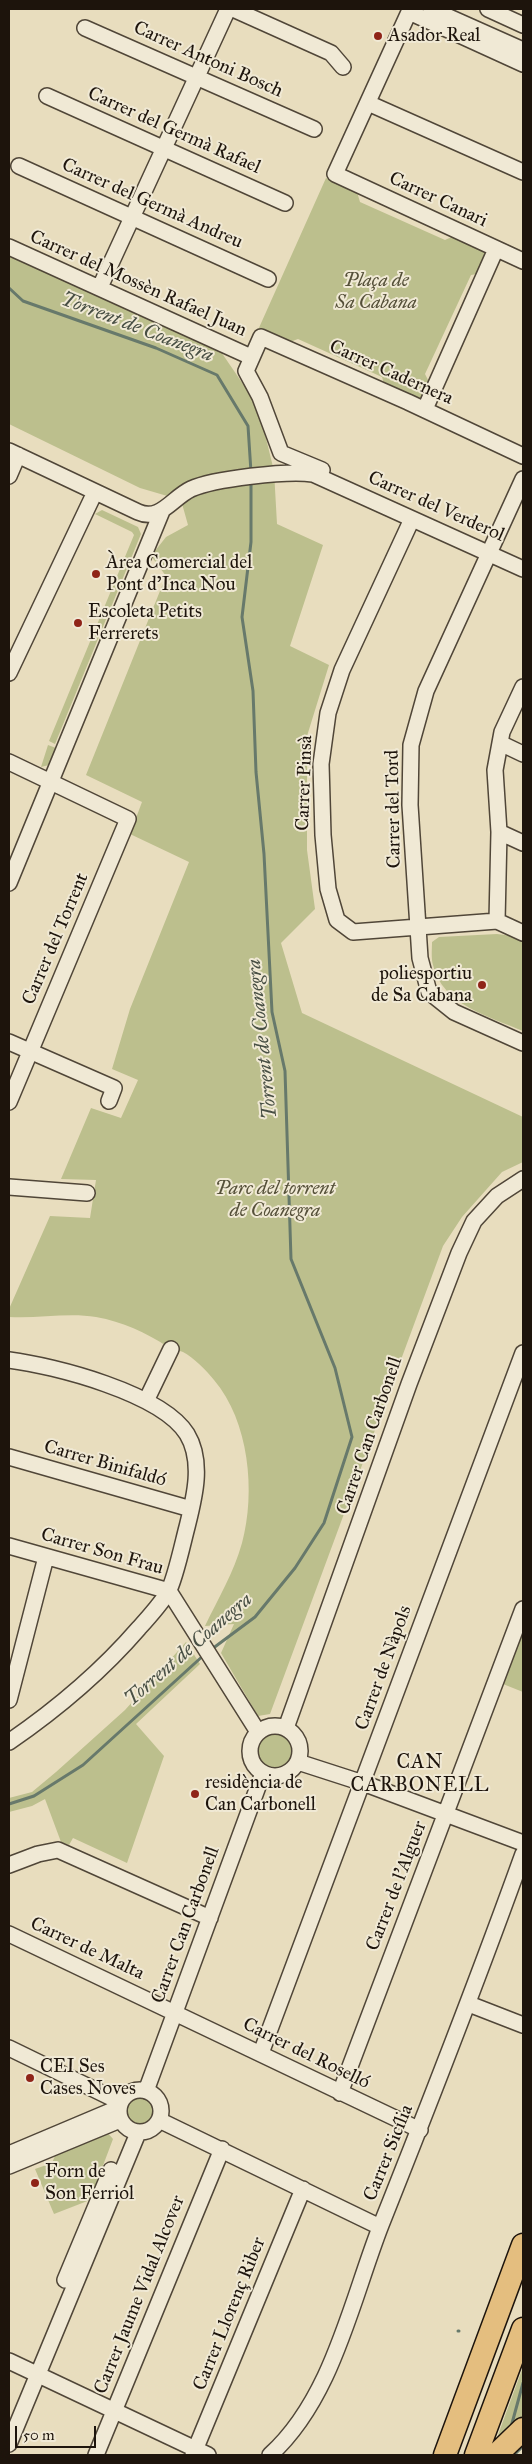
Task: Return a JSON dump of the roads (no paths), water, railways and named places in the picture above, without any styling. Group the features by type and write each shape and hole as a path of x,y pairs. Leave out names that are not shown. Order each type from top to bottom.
{"highway":[{"path":"445,2455 523,2245"},
{"path":"476,2455 523,2329"},
{"path":"496,2455 523,2429"}],"street":[{"path":"100,287 228,9"},
{"path":"233,9 332,54 343,67"},
{"path":"431,9 456,14 523,50"},
{"path":"488,9 523,25"},
{"path":"523,64 409,12 368,103 523,172"},
{"name":"Carrer Antoni Bosch","path":"86,28 314,129"},
{"name":"Carrer del Germà Rafael","path":"47,96 285,203"},
{"name":"Carrer Canari","path":"368,103 335,174 523,261"},
{"name":"Carrer del Germà Andreu","path":"19,166 268,279"},
{"name":"Carrer del Mossèn Rafael Juan","path":"9,247 251,357"},
{"path":"424,409 496,249"},
{"name":"Carrer Cadernera","path":"251,357 261,337 424,409 523,456"},
{"path":"251,357 246,371 260,396 281,452 327,472 332,482"},
{"path":"9,476 14,453 142,514 152,515 164,510 179,496 194,488 234,480 278,474 304,473 332,482"},
{"name":"Carrer del Tord","path":"523,479 426,691 411,745 410,805 420,958 429,992 454,1012 523,1043"},
{"name":"Carrer del Verderol","path":"332,482 523,569"},
{"path":"9,673 95,492"},
{"path":"9,883 164,510"},
{"name":"Carrer Pinsà","path":"412,519 342,670 328,713 322,764 323,835 328,889 337,920 353,932 497,921"},
{"path":"523,687 502,732 495,770 499,832 497,921 523,934"},
{"path":"500,743 523,754"},
{"path":"9,762 50,783"},
{"name":"Carrer del Torrent","path":"9,1102 128,819 50,783"},
{"path":"499,832 523,843"},
{"path":"9,1042 114,1088 109,1101"},
{"name":"Carrer Can Carbonell","path":"286,1728 409,1384 459,1253 474,1221 497,1196 523,1179"},
{"path":"9,1187 87,1193"},
{"path":"146,1401 171,1349"},
{"name":"Carrer de Nàpols","path":"261,2053 363,1783 450,1542 523,1352"},
{"path":"9,1360 53,1368 146,1401 167,1414 188,1435 194,1455 196,1475 191,1509 169,1591 118,1652 76,1693 9,1742"},
{"name":"Carrer Binifaldó","path":"9,1457 191,1509"},
{"name":"Carrer Son Frau","path":"9,1546 169,1591 258,1732"},
{"path":"9,1700 46,1557"},
{"name":"Carrer de l'Alguer","path":"340,2093 523,1608"},
{"path":"272,1726 286,1728 293,1732 300,1746 298,1762 287,1773 271,1775 263,1773 252,1761 250,1754 253,1738 258,1732 272,1726"},
{"path":"298,1762 363,1783 523,1843"},
{"name":"Carrer Can Carbonell","path":"146,2091 263,1773"},
{"path":"9,1864 44,1852 58,1850 210,1918"},
{"name":"Carrer Sicília","path":"270,2455 303,2419 320,2391 380,2226 469,2004 523,1854"},
{"name":"Carrer de Malta","path":"9,1934 175,2013"},
{"path":"469,2004 523,2025"},
{"name":"Carrer del Roselló","path":"175,2013 420,2130"},
{"path":"9,2048 125,2118 150,2130 159,2120 160,2106 158,2099 146,2091 129,2093 125,2118 9,2444"},
{"path":"9,2154 125,2118"},
{"path":"9,2166 125,2118"},
{"path":"159,2120 380,2226"},
{"name":"Carrer Jaume Vidal Alcover","path":"96,2455 222,2149"},
{"name":"Carrer Llorenç Riber","path":"199,2453 303,2189"},
{"path":"9,2361 199,2453"},
{"path":"9,2419 33,2373"}],"waterway":[{"name":"Torrent de Coanegra","path":"9,288 23,301 156,348 217,375 248,426 251,472"},
{"name":"Torrent de Coanegra","path":"212,1649 255,1617 295,1568 324,1523 352,1437 335,1368 291,1259 285,1071 272,1012 264,854 256,772 253,691 242,617 251,542 251,481"},
{"name":"Torrent de Coanegra","path":"9,1804 34,1796 83,1765 205,1654"},
{"path":"511,2427 523,2383"},
{"path":"514,2455 523,2446"}],"place":[{"name":"Asador Real","path":"378,36"},
{"name":"Àrea Comercial del Pont d'Inca Nou","path":"96,574"},
{"name":"Escoleta Petits Ferrerets","path":"78,623"},
{"name":"poliesportiu de Sa Cabana","path":"482,985"},
{"name":"residència de Can Carbonell","path":"195,1794"},
{"name":"CEI Ses Cases Noves","path":"30,2078"},
{"name":"Forn de Son Ferriol","path":"35,2183"}],"district":[{"name":"CAN CARBONELL","path":"420,1774"}],"park label":[{"name":"Plaça de Sa Cabana","path":"376,292"},
{"name":"Parc del torrent de Coanegra","path":"275,1200"}]}
